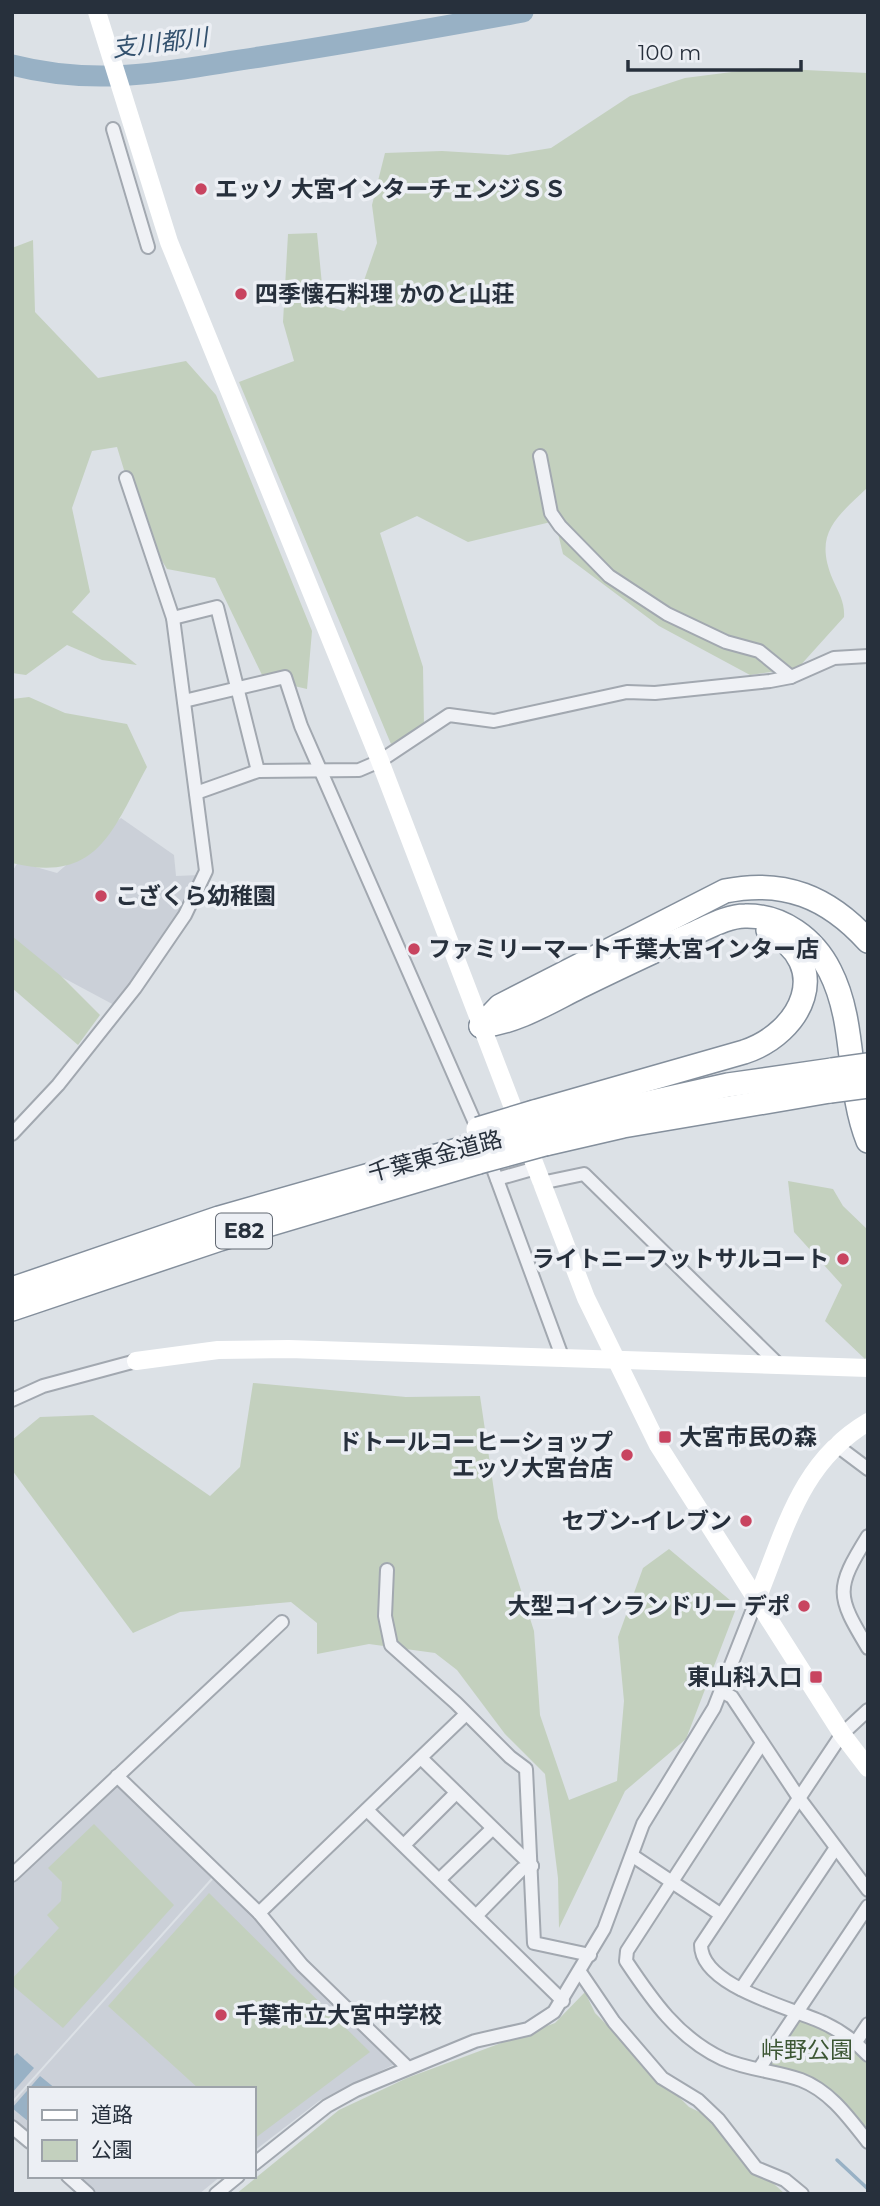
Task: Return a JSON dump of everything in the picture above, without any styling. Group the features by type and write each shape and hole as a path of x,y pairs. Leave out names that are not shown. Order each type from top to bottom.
{"highway":[{"path":"481,1026 500,1006 705,901 743,888 787,888 835,910 868,941"},
{"path":"705,901 748,902 777,908 805,922 830,944 847,973 856,1002 868,1076"},
{"path":"481,1026 507,1023 643,955 732,918 745,916 778,921 803,937 823,959 843,1005 856,1105 868,1141"},
{"path":"471,1147 541,1128 761,1046 789,1025 798,1012 805,982 803,968 791,947 770,931 722,923"},
{"name":"千葉東金道路","path":"831,1081 868,1065"},
{"name":"千葉東金道路","path":"12,1310 471,1147 541,1128 728,1085 831,1081 868,1086"},
{"name":"E82","path":"12,1289 150,1240 329,1185 349,1172 471,1147"}],"street":[{"path":"97,12 166,234 380,761 586,1298 658,1445 842,1734 868,1768"},
{"path":"134,134 115,135 148,247"},
{"path":"144,234 166,234"},
{"path":"540,456 551,513 609,576 667,614 726,642 759,651 790,677"},
{"path":"12,1134 58,1085 135,988 185,915 205,871 173,618 126,478"},
{"path":"173,618 216,607 258,771"},
{"path":"196,793 258,771 359,770 380,761 449,715 494,721 627,692 655,693 790,677 834,658 868,656"},
{"path":"184,701 285,677 321,772 497,1179 563,1359"},
{"path":"497,1179 584,1174 779,1365"},
{"path":"12,1400 43,1386 135,1361 218,1350 289,1349 616,1362 868,1368"},
{"path":"256,2162 327,2106 407,2067 474,2041 528,2029 544,2021 563,2001 604,1929 643,1824 707,1721 776,1546 805,1486 817,1465 836,1445 868,1422"},
{"path":"836,1445 868,1469"},
{"path":"868,1536 848,1567 842,1590 848,1615 868,1648"},
{"path":"387,1570 385,1616 391,1645 526,1769 534,1943 590,1955"},
{"path":"12,1875 282,1622"},
{"path":"721,1691 732,1697 799,1798 868,1890"},
{"path":"868,1710 842,1734 701,1945 701,1951 724,1979 741,1989 824,2023 856,2042 868,2055"},
{"path":"259,1913 465,1715"},
{"path":"762,1743 627,1951 626,1961 672,2024 722,2058 803,2081 819,2090 841,2109 868,2141"},
{"path":"421,1758 532,1866"},
{"path":"117,1776 259,1913 302,1965 407,2067"},
{"path":"404,1845 456,1793"},
{"path":"367,1810 563,2001"},
{"path":"440,1880 492,1829"},
{"path":"741,1989 835,1849"},
{"path":"633,1856 720,1913"},
{"path":"476,1916 522,1869 532,1866"},
{"path":"759,2068 868,1906"},
{"path":"580,1972 614,2022 662,2078 698,2100 718,2119 756,2168 785,2180 802,2194"},
{"path":"856,2042 868,2024"},
{"path":"12,2127 28,2141"},
{"path":"70,2178 88,2194"},
{"path":"216,2194 236,2178"}],"shaded area":[{"name":"こざくら幼稚園","path":"121,818 174,855 176,876 199,875 180,915 116,1006 30,960 12,944 12,872 18,862 57,873"},
{"path":"118,1783 214,1875 12,2101 12,1882"},
{"name":"千葉市立大宮中学校","path":"216,1876 399,2062 319,2101 256,2149 256,2087 28,2087 28,2134 12,2121 12,2104"},
{"path":"76,2178 219,2178 199,2194 94,2194"}],"green space":[{"path":"763,68 868,73 868,487 846,508 831,528 826,550 827,564 843,603 844,617 798,668 750,675 659,626 563,554 555,521 468,542 417,516 380,533 423,667 424,725 391,744 239,382 294,361 283,322 288,234 317,233 324,305 344,311 359,295 377,243 372,205 385,153 442,151 508,155 551,148 630,96 685,78"},
{"path":"33,240 35,312 98,378 186,361 216,395 312,631 307,689 264,679 215,578 167,569 142,529 117,447 92,451 72,508 90,592 72,612 137,665 102,660 67,645 26,675 12,673 12,248"},
{"path":"29,697 65,713 127,724 147,767 112,831 99,847 83,859 64,866 41,868 12,863 12,699"},
{"path":"12,936 61,976 100,1015 78,1045 12,988"},
{"name":"ライトニーフットサルコート","path":"788,1181 833,1189 843,1206 868,1230 868,1354 865,1359 825,1321 842,1285 794,1232"},
{"path":"253,1383 406,1397 480,1396 498,1518 534,1631 540,1715 569,1800 617,1781 624,1701 618,1637 643,1568 669,1549 737,1606 686,1739 625,1791 559,1928 558,1878 545,1774 505,1734 457,1670 435,1653 369,1644 317,1654 317,1623 291,1602 180,1612 133,1633 12,1470 12,1440 40,1417 93,1415 210,1496 240,1467"},
{"path":"94,1824 174,1905 63,2028 12,1985 12,1979 59,1928 47,1915 61,1901 62,1882 48,1868"},
{"name":"千葉市立大宮中学校","path":"209,1893 370,2052 256,2138 256,2087 197,2087 108,2006"},
{"path":"585,1992 595,2013 689,2107 710,2117 730,2144 785,2194 236,2194 339,2110 407,2078 555,2023"},
{"name":"峠野公園","path":"801,2019 832,2033 868,2063 868,2132 783,2069 771,2065 768,2060 792,2022"}],"water":[{"path":"17,2053 34,2068 12,2093 12,2058"},
{"path":"40,2076 54,2087 30,2087"},
{"path":"28,2090 28,2121 12,2108"}],"waterway":[{"name":"支川都川","path":"12,65 76,75 107,76 166,71 523,12"},
{"path":"837,2160 868,2189"}],"place":[{"name":"エッソ 大宮インターチェンジＳＳ","path":"201,189"},
{"name":"四季懐石料理 かのと山荘","path":"241,294"},
{"name":"こざくら幼稚園","path":"101,896"},
{"name":"ファミリーマート千葉大宮インター店","path":"414,949"},
{"name":"ライトニーフットサルコート","path":"843,1259"},
{"name":"大宮市民の森","path":"665,1437"},
{"name":"ドトールコーヒーショップ エッソ大宮台店","path":"627,1455"},
{"name":"セブン-イレブン","path":"746,1521"},
{"name":"大型コインランドリー デポ","path":"804,1606"},
{"name":"東山科入口","path":"816,1677"},
{"name":"千葉市立大宮中学校","path":"221,2015"}]}
